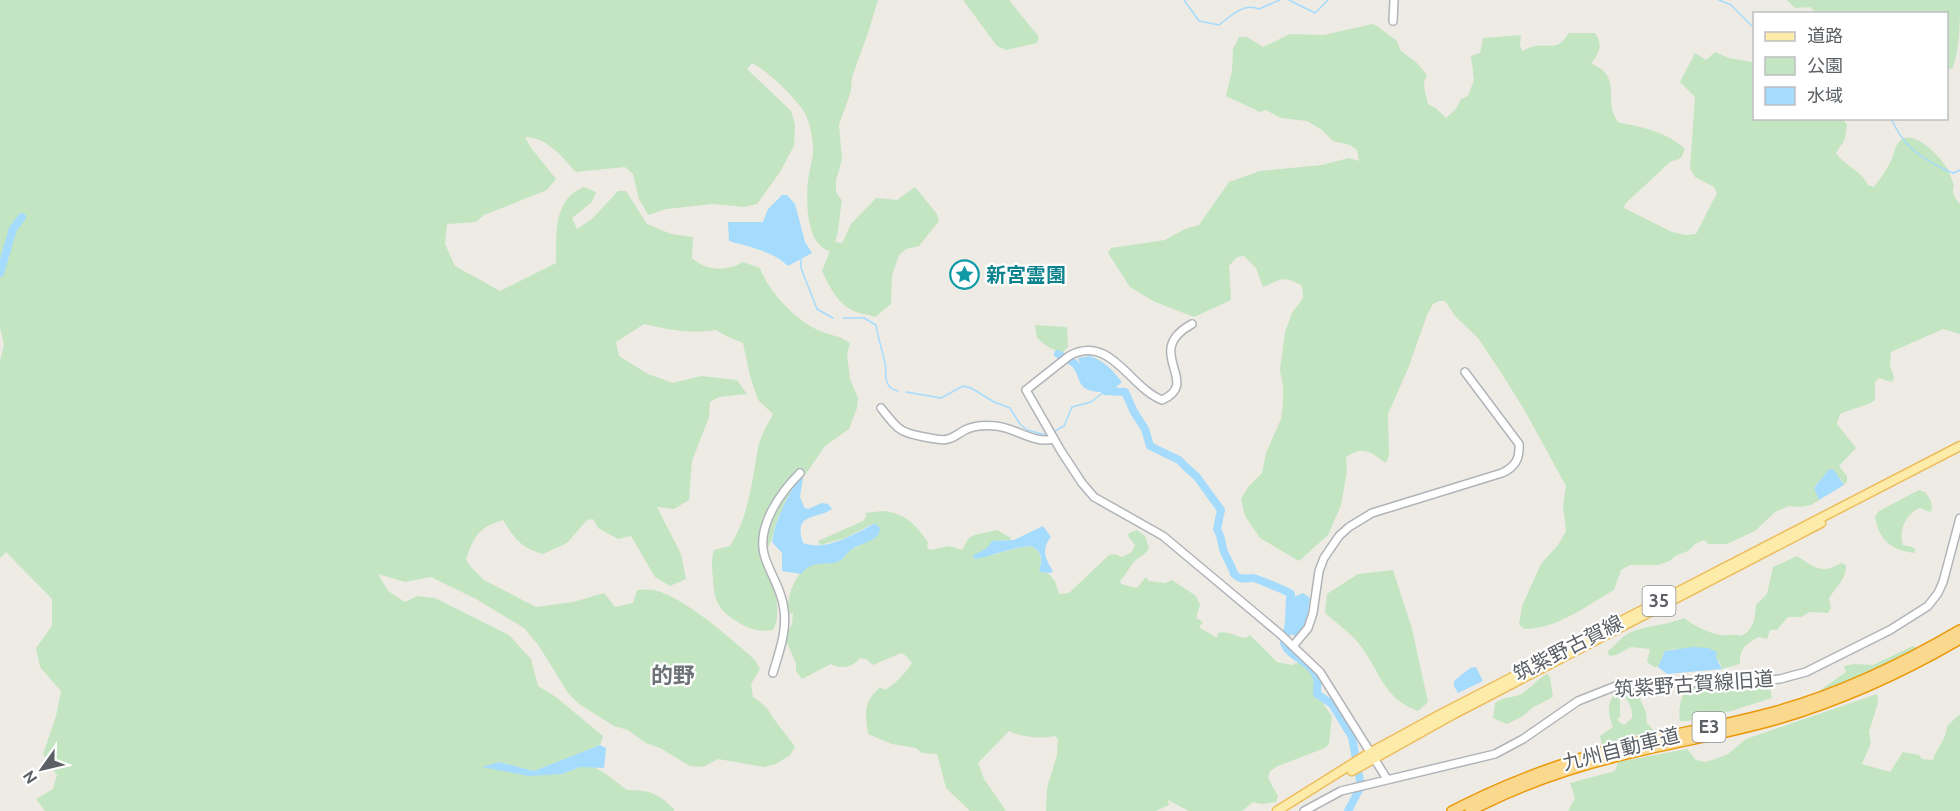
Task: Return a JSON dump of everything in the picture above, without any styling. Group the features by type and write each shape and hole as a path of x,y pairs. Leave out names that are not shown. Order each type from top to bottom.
{"highway":[{"name":"九州自動車道","path":"1452,811 1523,778 1576,759 1741,720 1809,701 1851,686 1888,669 1960,630"},
{"name":"九州自動車道","path":"1470,811 1516,789 1580,766 1755,725 1816,707 1875,684 1960,639"}],"main road":[{"name":"筑紫野古賀線","path":"1277,811 1524,670 1960,446"},
{"name":"筑紫野古賀線","path":"1372,755 1960,452"},
{"name":"筑紫野古賀線","path":"1286,811 1357,764"}],"street":[{"path":"1393,21 1394,0"},
{"path":"1191,324 1178,332 1173,340 1170,351 1177,378 1176,389 1170,396 1162,399 1152,396 1119,364 1104,354 1089,351 1079,352 1059,362 1026,390 1054,439 1082,483 1094,497 1163,536 1293,646 1320,672 1387,779"},
{"path":"1293,646 1308,628 1313,613 1319,571 1324,558 1348,527 1372,513 1502,473 1511,469 1517,461 1520,454 1519,444 1465,372"},
{"path":"881,408 895,426 911,435 951,439 972,427 981,425 1011,429 1033,439 1054,439"},
{"path":"773,673 783,639 785,613 781,594 764,554 763,533 772,511 790,483 800,473"},
{"name":"筑紫野古賀線旧道","path":"1304,811 1332,794 1360,785 1495,754 1523,739 1578,701 1616,686 1772,680 1812,669 1890,630 1928,606 1943,582 1960,518"}],"green space":[{"path":"0,0 878,0 852,77 851,91 839,125 842,159 836,181 836,192 842,201 835,242 842,243 851,224 876,198 897,200 915,187 937,214 939,221 919,246 906,249 899,255 892,275 891,304 875,317 846,307 834,293 822,271 830,251 816,240 809,222 807,190 813,150 809,122 803,110 786,91 752,63 747,69 791,111 795,125 794,146 780,172 757,204 745,207 713,204 666,209 648,215 639,199 633,174 625,167 576,172 560,154 547,144 525,137 556,179 547,190 484,215 476,222 447,224 445,244 455,266 500,291 556,263 558,219 566,200 574,193 584,187 596,192 592,202 572,218 577,229 592,219 618,191 626,191 647,224 671,234 693,237 692,258 703,266 723,269 743,262 760,268 769,286 793,313 820,331 850,343 847,354 850,379 858,398 857,408 849,429 825,446 803,478 798,479 780,512 766,551 777,603 776,623 773,630 756,630 741,624 727,615 716,600 712,564 714,550 730,546 742,523 759,444 773,414 758,400 743,343 716,330 680,331 644,324 616,342 619,356 648,374 673,383 701,376 737,380 747,394 719,397 710,402 709,417 692,461 689,500 674,509 657,507 681,554 686,579 670,586 655,577 631,536 618,539 598,528 593,519 587,520 567,543 543,554 519,542 503,520 488,526 478,534 466,559 484,580 536,607 573,602 604,593 615,607 633,603 637,590 646,589 661,592 685,604 754,659 760,669 751,684 753,697 766,708 795,747 790,755 776,764 764,767 718,759 703,767 690,766 660,748 646,743 628,730 614,726 579,704 568,693 539,646 524,628 476,599 431,577 405,582 378,574 388,591 405,602 417,596 435,598 509,635 531,659 538,686 556,697 603,736 600,745 534,771 499,762 484,767 562,774 580,767 594,767 627,790 647,792 658,796 674,811 45,811 36,799 53,789 57,775 43,754 56,716 61,691 40,667 36,648 52,626 52,599 6,552 0,558 0,361 4,345 0,328"},
{"path":"963,0 1009,0 1039,37 1037,43 1006,50 997,46"},
{"path":"1787,0 1960,0 1960,26 1955,62 1952,69 1948,68 1948,12 1816,12 1810,7 1795,8"},
{"path":"1372,24 1377,26 1397,41 1401,51 1417,63 1427,75 1424,85 1428,104 1446,118 1456,109 1461,99 1468,96 1474,80 1471,56 1480,53 1483,38 1521,35 1522,51 1534,46 1558,44 1569,33 1595,33 1599,41 1599,48 1597,56 1591,63 1602,70 1610,81 1612,110 1619,123 1654,131 1685,149 1681,158 1670,162 1625,204 1624,208 1672,232 1686,235 1696,234 1717,193 1714,187 1695,177 1690,168 1695,97 1680,82 1695,53 1706,60 1715,52 1729,58 1752,62 1753,120 1844,120 1847,125 1845,139 1836,153 1861,175 1868,185 1874,187 1890,163 1899,142 1904,138 1917,140 1923,144 1946,166 1954,185 1954,195 1960,204 1960,334 1943,329 1891,352 1890,366 1894,377 1892,382 1879,378 1875,382 1875,400 1840,414 1837,424 1856,448 1839,466 1847,476 1847,482 1844,485 1840,478 1818,482 1814,488 1819,500 1811,505 1789,506 1775,512 1755,531 1727,544 1708,544 1704,540 1670,561 1658,565 1630,565 1621,570 1614,590 1593,603 1560,621 1524,629 1519,624 1522,606 1541,564 1558,545 1566,531 1563,506 1566,486 1525,411 1478,338 1455,316 1445,301 1439,301 1433,304 1427,315 1409,366 1388,414 1389,455 1386,463 1367,451 1358,451 1346,457 1347,471 1341,505 1328,535 1299,561 1260,538 1245,516 1241,499 1248,487 1262,473 1266,453 1281,419 1283,386 1280,370 1285,332 1292,313 1303,298 1302,286 1291,280 1282,279 1263,287 1256,268 1244,256 1237,257 1229,266 1231,300 1194,317 1155,302 1130,287 1108,253 1111,248 1165,240 1185,229 1199,225 1229,182 1260,171 1322,165 1349,158 1359,161 1357,150 1350,145 1333,141 1322,130 1307,121 1281,118 1266,110 1260,112 1226,96 1232,71 1233,49 1239,37 1247,37 1263,47 1290,34 1324,35"},
{"path":"1035,325 1067,327 1068,347 1063,352 1046,345 1037,338"},
{"path":"1919,490 1925,492 1931,501 1932,509 1930,512 1920,508 1915,510 1904,523 1903,545 1912,547 1916,550 1914,553 1899,549 1887,542 1879,531 1875,516 1879,511"},
{"path":"883,511 897,514 909,521 928,542 927,547 930,550 949,546 962,550 968,539 974,535 997,530 1011,538 1010,541 1002,540 973,556 987,556 1031,546 1038,551 1041,557 1039,572 1048,573 1055,581 1059,594 1069,593 1109,555 1115,554 1122,557 1132,552 1135,545 1128,536 1129,533 1137,530 1145,536 1149,548 1133,563 1120,581 1121,584 1137,588 1146,577 1149,581 1165,583 1172,580 1196,596 1200,605 1196,618 1203,622 1199,627 1217,638 1218,633 1221,632 1246,638 1250,635 1277,662 1292,665 1305,664 1316,676 1320,698 1332,716 1329,744 1325,748 1270,771 1268,778 1278,796 1276,802 1262,804 1253,802 1242,811 1189,811 1168,800 1169,805 1156,811 1046,811 1047,788 1057,755 1058,739 1055,736 1031,737 1009,731 978,763 984,779 1006,811 970,811 946,788 937,754 922,753 916,748 892,744 868,734 866,708 868,703 880,687 885,690 907,671 912,663 905,655 901,653 873,665 866,659 860,658 847,667 831,664 802,679 796,671 796,663 784,636 792,624 793,613 787,615 796,579 812,565 841,560 849,551 868,541 874,523 845,538 820,545 818,541 863,521 866,517 865,513"},
{"path":"1797,556 1823,569 1841,563 1846,565 1843,578 1829,598 1831,608 1828,613 1810,612 1801,617 1788,617 1777,630 1770,630 1767,639 1758,637 1747,645 1742,651 1740,664 1722,669 1720,662 1708,648 1665,651 1658,667 1647,662 1650,649 1631,647 1610,656 1607,652 1629,633 1684,618 1712,633 1741,636 1751,627 1756,605 1767,594 1773,567"},
{"path":"1393,570 1412,629 1428,702 1418,711 1407,706 1390,692 1360,645 1325,613 1327,594 1358,574"},
{"path":"1913,646 1917,648 1868,673 1819,691 1846,672 1844,666 1873,665"},
{"path":"1547,674 1550,677 1553,697 1507,724 1493,718 1495,703 1523,693"},
{"path":"1769,684 1772,698 1731,711 1680,721 1681,702 1688,686"},
{"path":"1643,687 1645,690 1639,697 1646,712 1647,723 1654,731 1602,744 1600,736 1613,727 1609,708 1613,696 1617,695 1620,698 1620,717 1617,720 1624,725 1632,718 1632,713 1621,690"},
{"path":"1877,694 1878,703 1869,732 1871,743 1862,764 1890,772 1903,752 1919,755 1922,759 1933,760 1945,736 1947,726 1960,714 1960,811 1568,811 1575,798 1570,783 1615,771 1618,762 1687,749 1696,760 1705,762 1728,754 1746,739"}],"water":[{"path":"782,195 787,195 795,204 805,242 812,253 788,266 768,253 729,241 728,222 763,222 768,209"},
{"path":"1090,356 1105,364 1122,382 1115,388 1089,382 1078,358"},
{"path":"1829,469 1834,470 1844,485 1819,500 1814,488"},
{"path":"803,478 800,497 804,507 808,509 822,503 828,504 832,509 808,518 804,522 801,526 803,543 830,544 875,523 880,528 877,536 855,547 841,560 811,566 801,574 782,571 782,553 772,542 776,525 786,502 798,479"},
{"path":"1043,526 1051,537 1045,550 1046,558 1053,571 1051,573 1039,572 1040,554 1031,546 975,559 972,556 987,548 992,541 1014,540"},
{"path":"1303,593 1310,598 1309,609 1305,623 1296,636 1290,634 1293,602 1294,597"},
{"path":"1693,647 1708,648 1717,652 1716,657 1722,669 1667,674 1658,667 1665,651"},
{"path":"1476,667 1483,681 1458,693 1454,681 1470,668"},
{"path":"600,745 606,748 604,768 580,767 562,774 529,776 482,767 499,762 534,771"}],"waterway":[{"path":"1184,0 1199,21 1219,25 1243,9 1248,7 1259,9 1280,0"},
{"path":"1289,0 1315,13 1328,0"},
{"path":"1719,0 1731,5 1753,27"},
{"path":"1892,120 1901,137 1922,157 1950,172 1960,170"},
{"path":"0,273 13,229 22,217"},
{"path":"801,258 801,268 817,309 833,318"},
{"path":"843,318 864,318 876,325 886,365 886,380 892,389 898,391"},
{"path":"1058,354 1075,364 1083,380 1089,386 1102,388 1105,391 1125,392 1145,429 1150,446 1179,460 1197,477 1221,510 1217,529 1234,574 1241,578 1253,578 1291,594 1287,633"},
{"path":"906,392 941,398 963,386 971,388 994,402 1010,408 1020,424 1027,430 1046,435"},
{"path":"1055,431 1064,426 1072,407 1091,402 1105,391"},
{"path":"1284,643 1291,653 1315,673 1317,694 1332,704 1352,737 1361,786 1348,811"}],"place":[{"name":"新宮霊園","path":"965,275"}],"district":[{"name":"的野","path":"673,675"}]}
